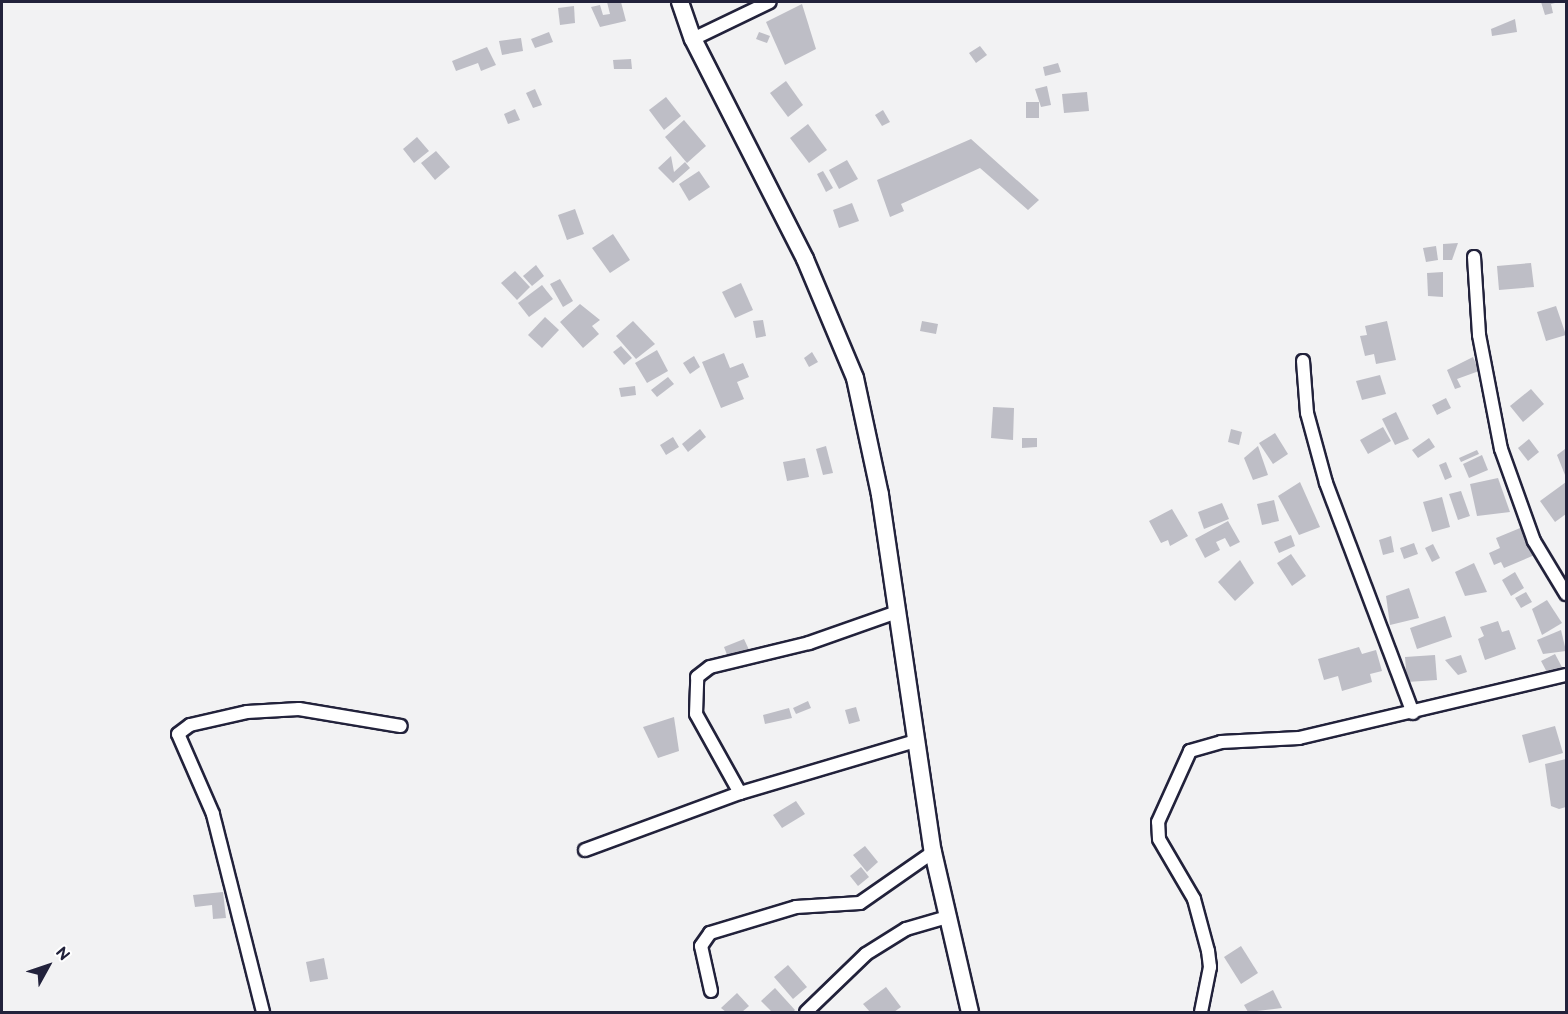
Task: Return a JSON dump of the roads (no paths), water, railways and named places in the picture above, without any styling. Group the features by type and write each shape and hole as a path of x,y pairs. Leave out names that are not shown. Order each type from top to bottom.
{"main road":[{"path":"680,2 693,39 805,259 850,364 874,463 933,852 970,1012"}],"street":[{"path":"693,39 770,2"},
{"path":"1474,257 1479,335 1501,449 1534,542 1566,594"},
{"path":"1303,361 1307,413 1326,483 1413,713"},
{"path":"740,793 696,714 697,677 710,667 809,643 897,612"},
{"path":"1201,1012 1210,967 1208,951 1194,899 1159,839 1160,816 1185,758 1207,744 1299,738 1413,713 1566,675"},
{"path":"263,1012 213,814 178,734 190,725 247,712 299,709 401,726"},
{"path":"585,850 740,793 916,741"},
{"path":"711,991 700,946 710,933 796,907 860,903 933,852"},
{"path":"806,1012 866,954 906,929 947,917"}]}
